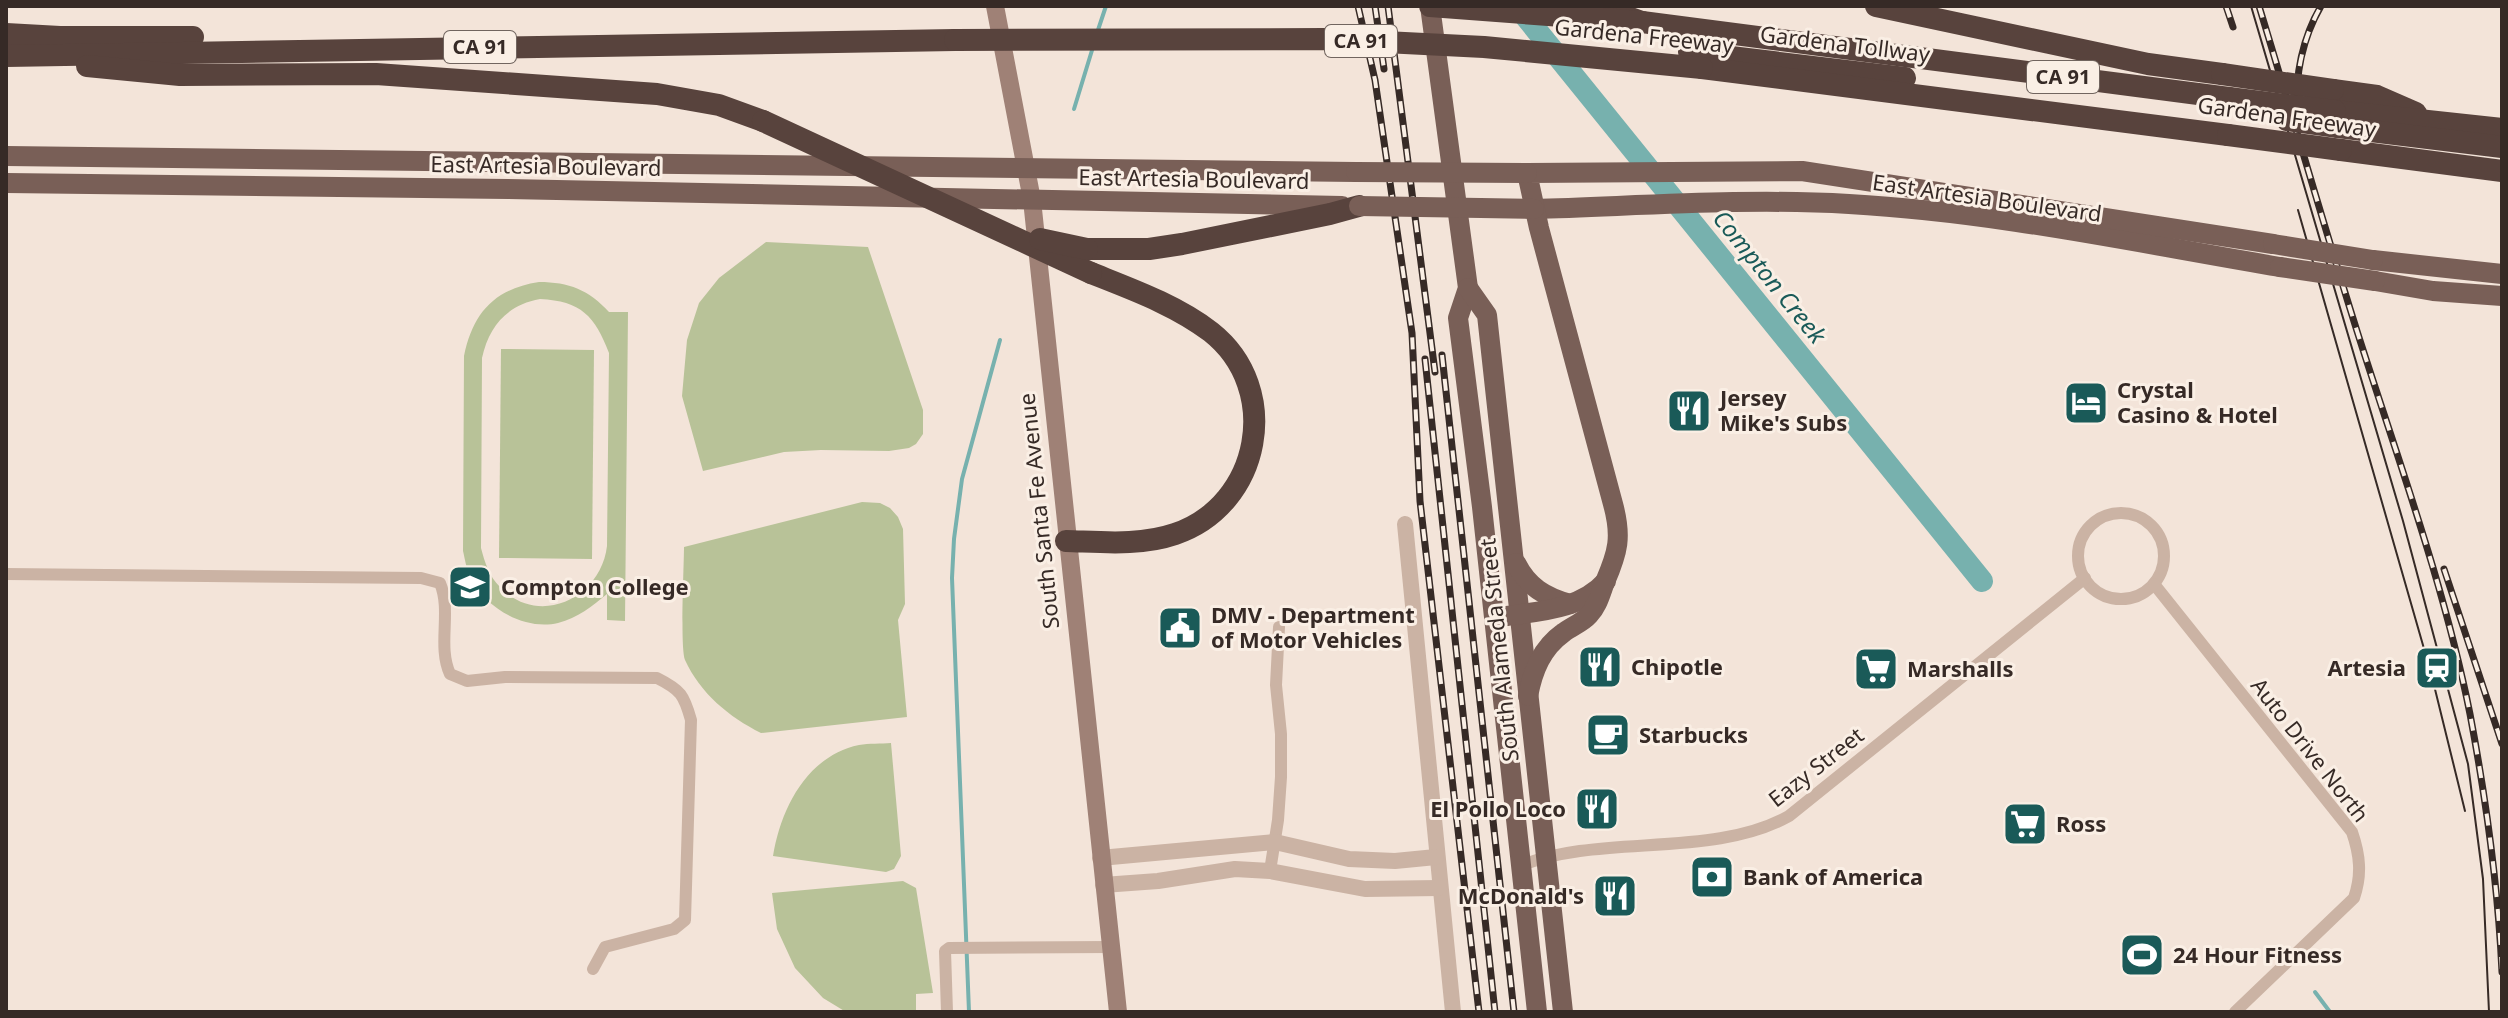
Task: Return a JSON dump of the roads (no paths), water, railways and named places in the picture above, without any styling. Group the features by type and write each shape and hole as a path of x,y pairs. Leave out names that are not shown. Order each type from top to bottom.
{"highway":[{"path":"1597,6 1642,22"},
{"path":"1876,6 2148,64 2222,74 2335,109 2377,96 2439,124 2502,129"},
{"name":"Gardena Freeway","path":"1431,13 1642,22 1827,46"},
{"path":"6,34 119,37 953,34"},
{"name":"Gardena Freeway","path":"6,57 953,34 1356,40 1695,60 2136,123 2230,115 2341,150 2502,171"},
{"name":"Gardena Tollway","path":"1827,46 1851,62 2230,115 2335,109 2502,147"},
{"path":"6,57 180,75 376,74 657,94 719,105 763,121 989,224 1013,238 1188,317 1212,333 1226,348 1247,384 1252,402 1253,443 1248,464 1219,508 1191,527 1152,540 1066,541"},
{"path":"989,224 1087,249 1149,249 1359,206"}],"main road":[{"name":"South Santa Fe Avenue","path":"995,6 1032,200 1118,1012"},
{"name":"South Alameda Street","path":"1431,13 1468,288 1458,318 1537,1012"},
{"name":"East Artesia Boulevard","path":"6,156 1356,172 1802,171 2165,247 2433,291 2502,296"},
{"path":"507,161 508,189"},
{"path":"1527,173 1536,217 1618,521 1617,554 1598,605 1586,619 1561,634 1544,652 1533,671 1528,696"},
{"name":"East Artesia Boulevard","path":"6,183 508,189 1359,206 1536,217 1785,202 1935,200 2166,226 2373,260 2502,274"},
{"path":"2165,247 2166,226"},
{"name":"South Alameda Street","path":"1468,288 1487,315 1563,1012"},
{"path":"1512,556 1523,577 1536,589 1550,598 1570,604"},
{"path":"1493,618 1570,604 1597,591 1606,581"}],"street":[{"path":"2118,513 2127,513 2152,525 2161,541 2164,559 2154,584 2134,597 2118,598 2102,594 2085,578 2078,555 2086,530 2100,518 2118,513"},
{"path":"1405,524 1453,1012"},
{"path":"6,574 421,578 440,583 446,595 445,662 450,674 467,681 505,677 657,678 676,687 686,700 691,720 685,920 674,929 605,947 593,969"},
{"name":"Eazy Street","path":"1520,866 1545,856 1688,841 1745,833 1773,825 1789,816 2085,578"},
{"name":"Auto Drive North","path":"2154,584 2352,832 2359,852 2360,881 2354,898 2235,1012"},
{"path":"1270,871 1281,777 1276,685 1279,627"},
{"path":"1100,858 1275,842 1349,859 1395,861 1436,857"},
{"path":"1103,885 1158,881 1235,869 1270,871 1365,889 1439,888"},
{"path":"947,1012 945,951 949,948 1111,947"}],"waterway":[{"path":"1098,30 1106,6"},
{"name":"Compton Creek","path":"1517,6 1982,581"},
{"path":"1074,109 1093,47"},
{"path":"969,1012 952,578 962,479 1000,340"},
{"name":"Compton Creek","path":"2315,992 2330,1012"}],"tram line":[{"path":"2251,6 2403,521 2468,764 2483,879 2489,1012"},
{"path":"2298,210 2431,673 2465,811"}],"railway":[{"path":"1358,6 1375,80 1412,333 1420,501 1479,1012"},
{"path":"1375,6 1384,69"},
{"path":"1388,6 1435,372"},
{"path":"2226,6 2233,27"},
{"path":"2259,6 2447,617 2470,714 2486,810 2498,907 2502,972"},
{"path":"2297,114 2301,58 2321,6"},
{"path":"1442,355 1514,1012"},
{"path":"1425,359 1495,1012"},
{"path":"2444,569 2502,744"}],"place":[{"name":"Crystal Casino & Hotel","path":"2086,403"},
{"name":"Jersey Mike's Subs","path":"1689,411"},
{"name":"Compton College","path":"470,587"},
{"name":"DMV - Department of Motor Vehicles","path":"1180,628"},
{"name":"Chipotle","path":"1600,667"},
{"name":"Artesia","path":"2437,668"},
{"name":"Marshalls","path":"1876,669"},
{"name":"Starbucks","path":"1608,735"},
{"name":"El Pollo Loco","path":"1597,809"},
{"name":"Ross","path":"2025,824"},
{"name":"Bank of America","path":"1712,877"},
{"name":"McDonald's","path":"1615,896"},
{"name":"24 Hour Fitness","path":"2142,955"}]}
